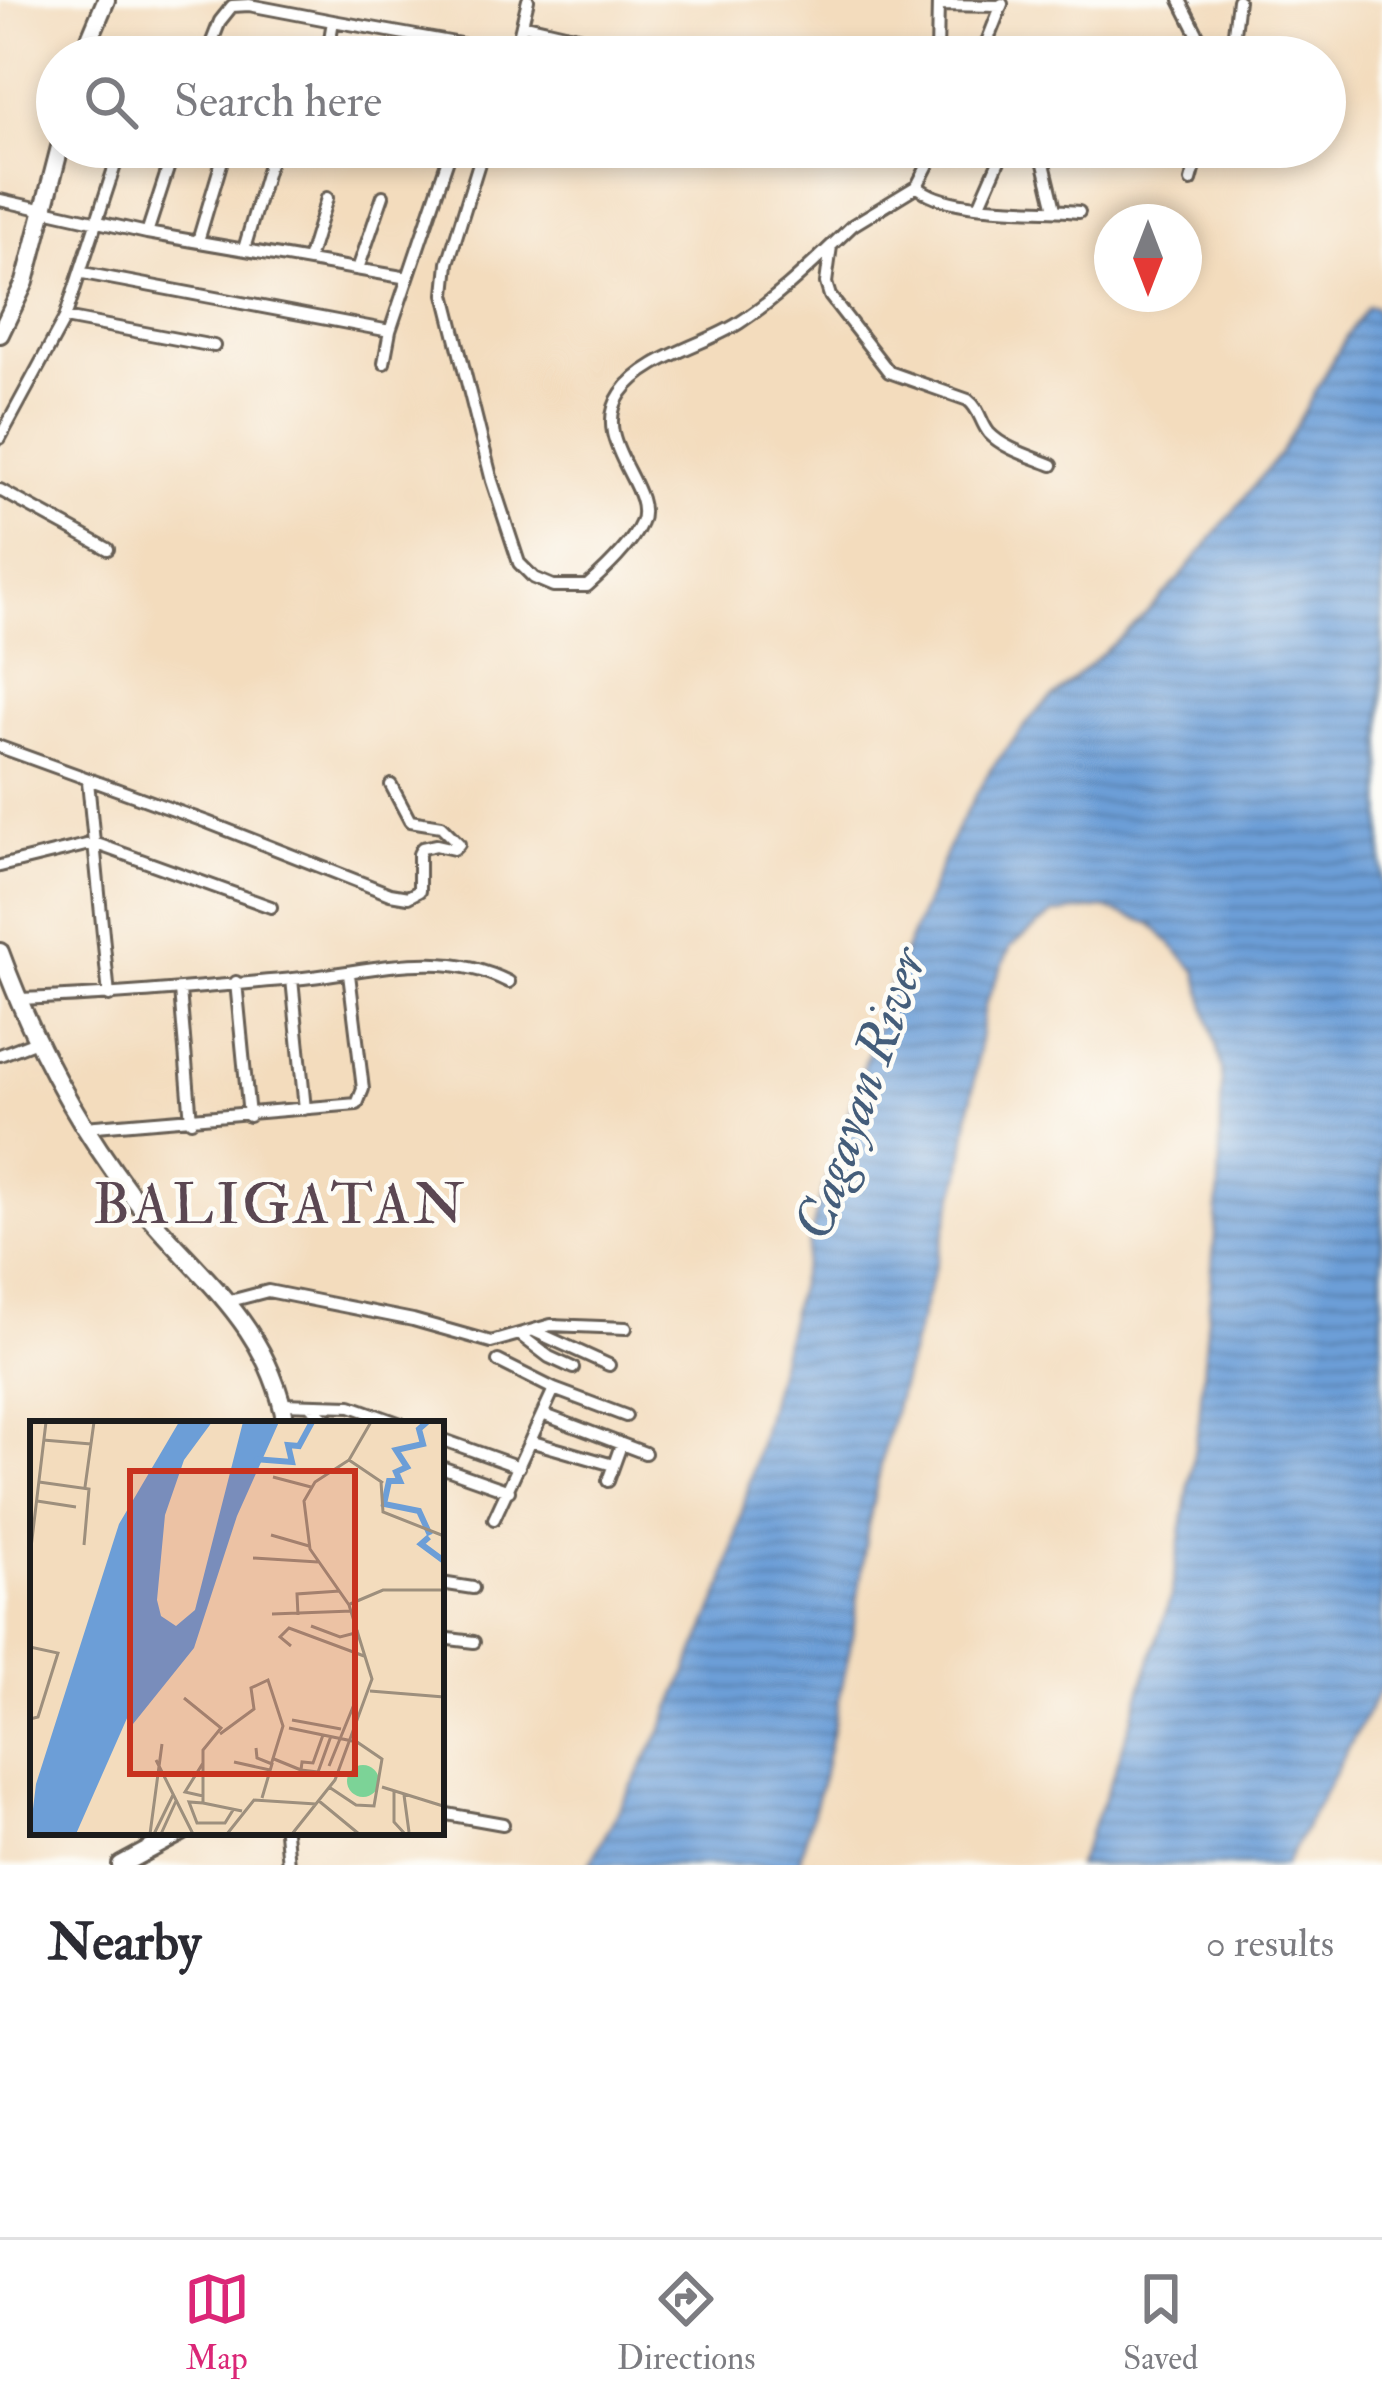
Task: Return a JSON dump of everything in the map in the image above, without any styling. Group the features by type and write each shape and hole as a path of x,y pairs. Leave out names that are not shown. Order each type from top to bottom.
{"highway":[{"path":"91,36 106,0"},
{"path":"0,334 25,282 55,168"},
{"path":"0,952 38,1040 84,1127 134,1198 230,1301 275,1380 285,1421"},
{"path":"121,1865 176,1835"}],"street":[{"path":"519,36 528,0"},
{"path":"1180,0 1198,36"},
{"path":"1234,36 1238,0"},
{"path":"938,36 938,2 1002,3 989,36"},
{"path":"214,36 232,6 249,5 416,36"},
{"path":"330,36 333,21"},
{"path":"522,24 574,36"},
{"path":"0,438 65,318 115,168"},
{"path":"147,233 168,168"},
{"path":"198,241 220,168"},
{"path":"244,249 268,168"},
{"path":"383,363 445,168"},
{"path":"477,168 448,263 446,294 492,481 519,563 534,578 553,586 587,586 640,525 643,508 611,425 620,395 631,382 777,297 853,225 917,186 926,168"},
{"path":"980,204 996,168"},
{"path":"1048,168 1055,209"},
{"path":"1191,181 1195,168"},
{"path":"917,186 939,199 1079,212"},
{"path":"358,269 383,196"},
{"path":"308,260 327,198"},
{"path":"0,200 147,233 408,278"},
{"path":"831,247 826,263 830,296 889,372 968,400 996,439 1052,465"},
{"path":"83,273 390,331"},
{"path":"65,318 214,346"},
{"path":"0,490 108,549"},
{"path":"0,747 390,894 413,896 419,891 422,848 454,849 458,844 441,826 410,820 391,785"},
{"path":"88,781 109,996"},
{"path":"0,866 94,843 271,907"},
{"path":"19,999 292,980 412,963 482,969 509,982"},
{"path":"84,1127 357,1104 363,1096 349,974"},
{"path":"292,980 305,1109"},
{"path":"236,982 249,1116"},
{"path":"180,990 191,1121"},
{"path":"0,1055 38,1040"},
{"path":"230,1301 268,1291 413,1320 491,1342 551,1324 626,1328"},
{"path":"534,1330 609,1365"},
{"path":"519,1334 573,1368"},
{"path":"498,1361 554,1389 626,1416"},
{"path":"494,1519 554,1389"},
{"path":"282,1404 351,1406 393,1421"},
{"path":"308,1406 330,1421"},
{"path":"545,1415 645,1453"},
{"path":"444,1440 519,1467"},
{"path":"532,1442 613,1465"},
{"path":"608,1480 621,1445"},
{"path":"444,1468 509,1491"},
{"path":"444,1583 473,1588"},
{"path":"444,1638 474,1642"},
{"path":"444,1814 503,1824"},
{"path":"285,1835 288,1865"}],"water":[{"name":"Cagayan River","path":"1367,307 1377,312 1382,348 1382,1686 1285,1865 1077,1865 1114,1774 1171,1596 1199,1421 1219,1186 1222,1069 1197,972 1152,924 1104,908 1053,914 1011,946 985,1005 961,1173 887,1437 852,1638 823,1777 798,1865 589,1865 663,1728 724,1584 820,1199 891,984 955,832 990,770 1037,711 1137,623 1179,579 1281,452"}],"district":[{"name":"BALIGATAN","path":"280,1205"}]}
